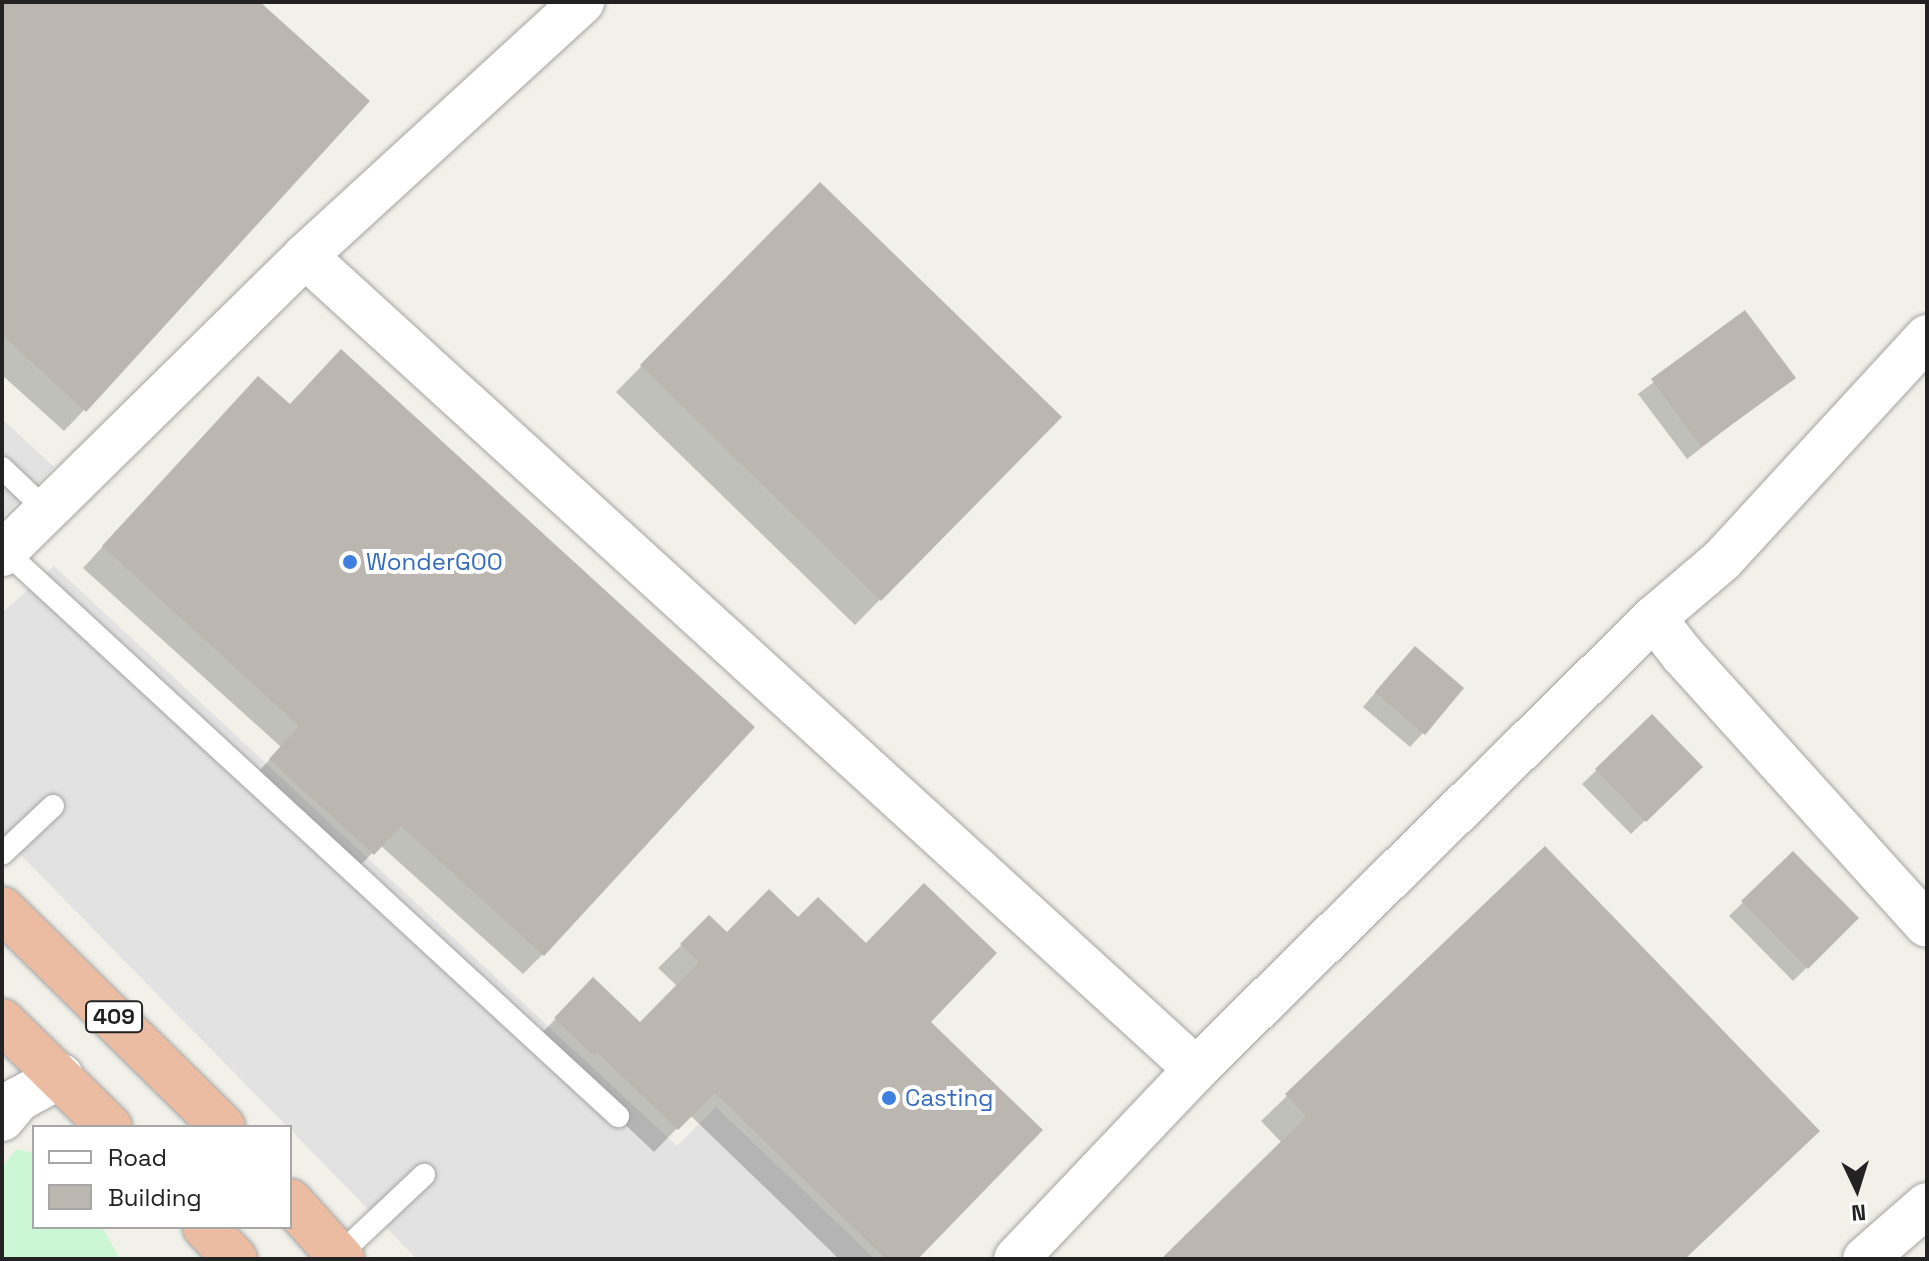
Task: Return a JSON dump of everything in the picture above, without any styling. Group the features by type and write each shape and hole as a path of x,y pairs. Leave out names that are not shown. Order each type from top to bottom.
{"highway":[{"name":"409","path":"2,909 221,1125"},
{"path":"2,1021 108,1125"},
{"path":"292,1203 341,1257"},
{"path":"207,1229 235,1259"}],"street":[{"path":"4,552 305,256 582,2"},
{"path":"305,256 1196,1069"},
{"path":"1016,1259 1196,1069 1654,618 1722,560 1927,337"},
{"path":"1654,618 1682,654 1927,925"},
{"path":"2,1119 19,1099 61,1076"},
{"path":"1865,1259 1927,1205"}],"lane":[{"path":"2,468 46,510"},
{"path":"4,552 618,1116"},
{"path":"2,854 53,806"},
{"path":"341,1257 424,1175"}],"green space":[{"path":"17,1149 32,1153 32,1229 103,1229 120,1259 2,1259 2,1166"}],"shaded area":[{"path":"2,419 54,467 2,517"},
{"path":"54,566 677,1146 716,1107 875,1259 417,1259 292,1132 292,1125 286,1125 2,836 2,613"}],"building":[{"path":"2,2 260,2 370,101 86,412 2,335"},
{"path":"820,182 1062,417 881,601 640,365"},
{"path":"1745,310 1796,378 1701,447 1651,379"},
{"path":"341,349 755,727 544,956 401,826 374,855 269,759 299,726 102,546 258,376 290,404"},
{"path":"1415,646 1464,688 1425,735 1375,692"},
{"path":"1652,714 1703,767 1646,822 1595,769"},
{"path":"1545,846 1820,1131 1685,1259 1161,1259 1306,1117 1285,1094"},
{"path":"1793,851 1859,918 1808,969 1741,901"},
{"path":"924,883 997,953 931,1022 1043,1130 918,1259 886,1259 715,1093 678,1130 598,1053 594,1056 554,1018 593,977 640,1022 699,962 680,944 709,915 727,932 769,889 798,917 818,897 866,943"}],"place":[{"name":"WonderGOO","path":"350,562"},
{"name":"Casting","path":"889,1098"}]}
